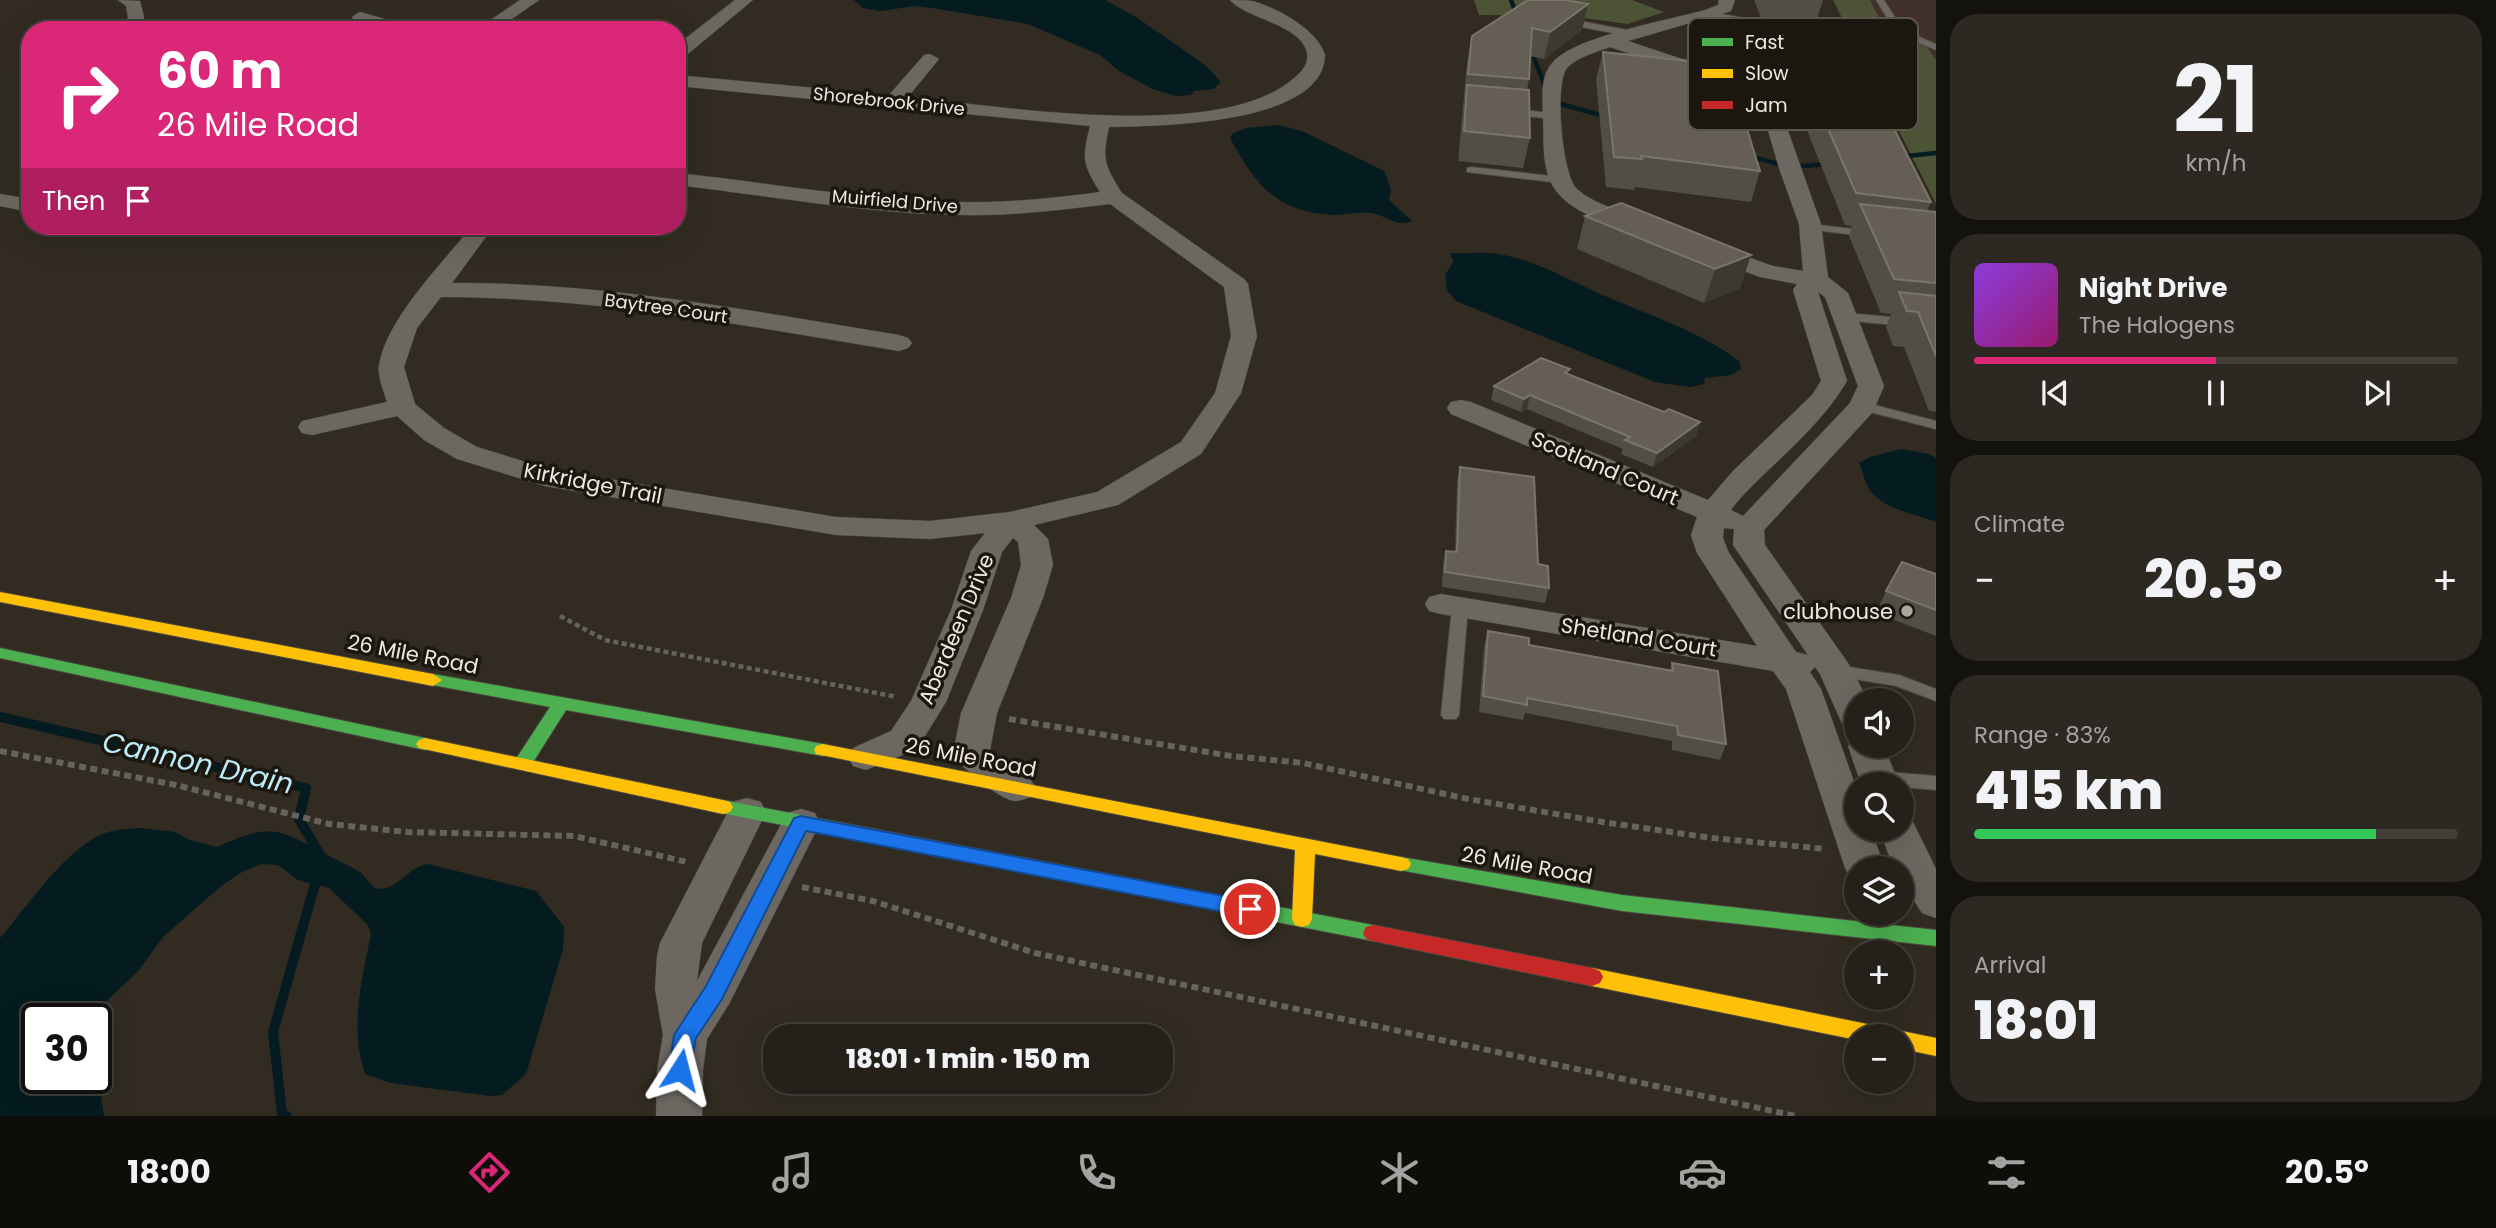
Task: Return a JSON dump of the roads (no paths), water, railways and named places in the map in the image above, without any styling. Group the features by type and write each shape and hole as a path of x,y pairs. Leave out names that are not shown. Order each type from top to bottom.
{"main road":[{"name":"26 Mile Road","path":"0,597 561,704 866,757 1305,847 1622,903 1844,920"},
{"path":"0,653 801,823 1302,919 1844,1028"},
{"path":"523,762 561,704"},
{"path":"1302,919 1305,847"},
{"name":"26 Mile Road","path":"1882,926 1936,938"},
{"path":"1914,1042 1936,1047"}],"street":[{"path":"126,0 134,4 135,21"},
{"path":"498,21 531,0"},
{"path":"1697,18 1725,8 1727,0"},
{"path":"716,1 743,2"},
{"name":"Shorebrook Drive","path":"686,80 1101,121 1166,120 1221,114 1279,97 1300,85 1313,70 1317,57 1312,44 1289,26 1243,1"},
{"path":"686,47 743,2"},
{"path":"360,17 373,21"},
{"path":"1659,232 1584,203 1563,186 1556,166 1554,81 1560,65 1582,51 1688,21"},
{"path":"1613,42 1688,67"},
{"path":"894,102 930,59"},
{"path":"1010,522 1107,499 1191,448 1228,393 1244,336 1236,284 1114,197 1099,173 1093,155 1101,121"},
{"path":"1778,130 1810,228 1816,280"},
{"name":"Muirfield Drive","path":"686,180 867,201 957,207 1028,207 1114,197"},
{"path":"0,200 21,204"},
{"path":"312,427 402,407 391,366 405,327 476,235"},
{"path":"1684,242 1768,272 1816,280 1836,293 1846,317 1871,386 1863,407 1749,528 1749,545 1846,688"},
{"path":"1816,280 1805,290 1835,381 1828,397 1756,466 1712,513 1706,535 1713,554 1787,661 1803,689 1861,856"},
{"name":"Baytree Court","path":"431,290 530,292 599,299 777,322 899,343"},
{"path":"1813,314 1846,317"},
{"path":"1828,397 1863,407"},
{"name":"Kirkridge Trail","path":"402,407 434,434 467,453 545,477 836,526 930,530 1010,522"},
{"name":"Scotland Court","path":"1461,408 1749,528"},
{"path":"1010,522 1033,539 1037,565 1019,617 979,713 971,754 1017,788"},
{"name":"Aberdeen Drive","path":"866,757 904,740 928,702 967,610 987,551 1010,522"},
{"name":"Shetland Court","path":"1450,606 1836,671"},
{"path":"967,610 1019,617"},
{"path":"679,1116 680,1070 685,1035 674,989 676,960 681,943 747,812"},
{"path":"685,1035 714,992 801,823"},
{"path":"1903,842 1910,860 1936,902"}],"lane":[{"path":"1880,0 1891,18"},
{"path":"1711,14 1730,18"},
{"path":"1550,18 1638,35"},
{"path":"1918,40 1936,47"},
{"path":"1499,111 1553,116"},
{"path":"1471,170 1561,180"},
{"path":"1810,228 1878,235"},
{"path":"1846,317 1936,325"},
{"path":"1863,407 1936,425"},
{"path":"1450,606 1450,715"},
{"path":"1836,671 1899,681 1936,695"},
{"path":"1874,769 1936,783"}],"water":[{"path":"854,0 1105,0 1136,17 1205,65 1221,82 1213,89 1176,96 1153,89 1119,71 1100,55 1028,24 915,6 880,11 863,8"},
{"path":"1279,125 1304,132 1384,171 1391,189 1389,200 1412,221 1401,223 1366,213 1313,213 1296,208 1270,193 1249,169 1230,138 1232,134 1246,128"},
{"path":"1490,253 1535,264 1708,341 1740,362 1741,369 1731,375 1705,378 1704,384 1690,387 1655,382 1456,301 1447,290 1445,275 1454,261 1450,255"},
{"path":"1901,449 1929,454 1936,458 1936,522 1888,505 1879,500 1867,485 1859,463 1870,457"},
{"path":"141,828 175,832 190,840 217,847 250,834 285,834 357,870 378,889 394,885 415,868 428,864 536,891 564,927 563,949 526,1074 502,1095 490,1096 391,1083 365,1074 360,1056 357,1021 371,933 368,925 329,888 298,880 278,865 261,864 242,872 221,886 163,937 139,970 106,1003 21,1003 21,1094 101,1094 104,1116 0,1116 0,938 47,880 75,852 103,834"}],"waterway":[{"path":"1511,0 1517,16"},
{"path":"1530,48 1547,91"},
{"path":"1553,102 1608,117"},
{"path":"1897,157 1936,153"},
{"path":"1749,156 1789,167 1829,164"},
{"name":"Cannon Drain","path":"0,717 8,719"},
{"name":"Cannon Drain","path":"1,717 306,788 299,819 322,858"},
{"name":"Cannon Drain","path":"287,1116 282,1114 273,1032 317,877"}],"place":[{"name":"clubhouse","path":"1907,611"}]}
